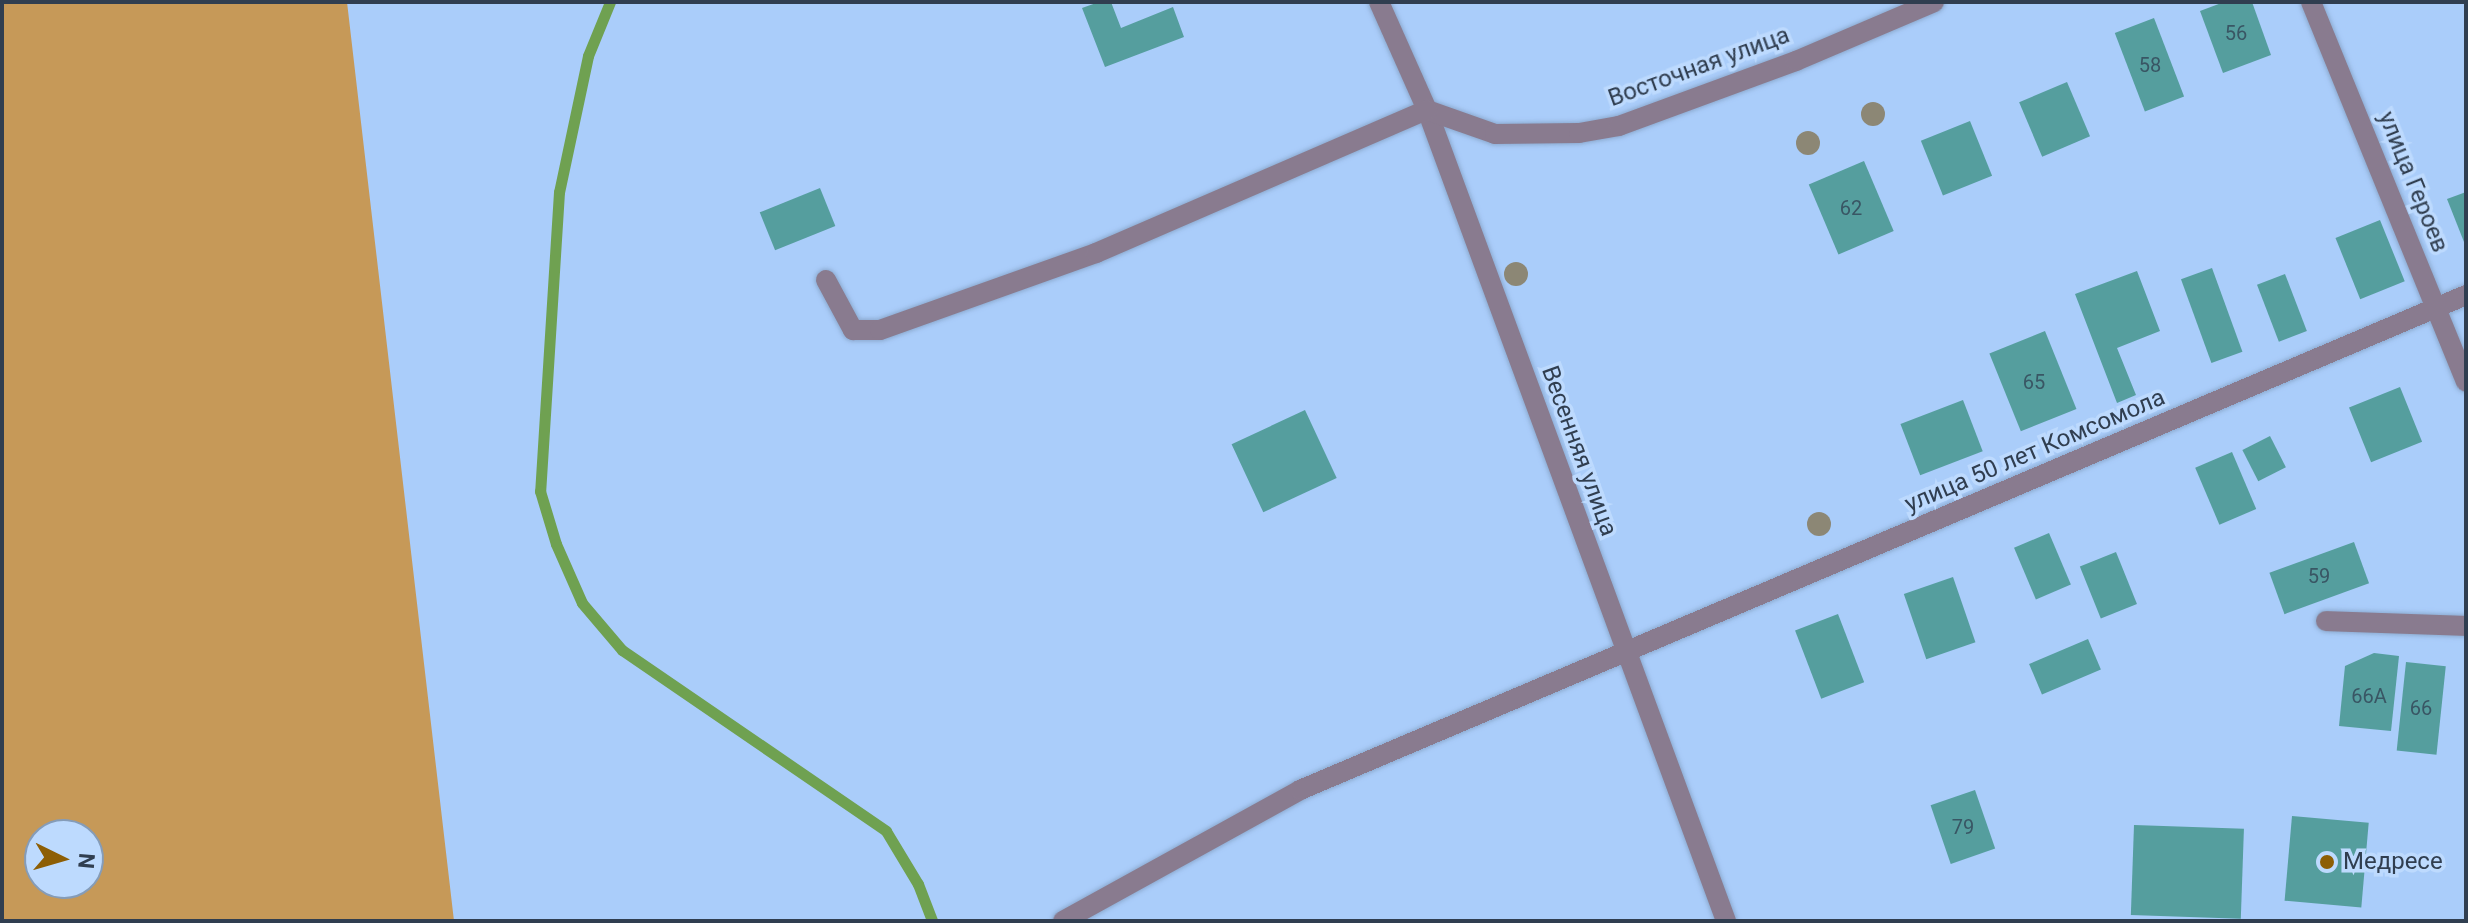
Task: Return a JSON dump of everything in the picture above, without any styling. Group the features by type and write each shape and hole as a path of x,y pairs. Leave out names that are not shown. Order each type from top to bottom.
{"street":[{"name":"Весенняя улица","path":"1379,2 1427,110 1726,921"},
{"name":"Восточная улица","path":"1427,110 1495,134 1579,133 1619,126 1796,61 1934,2"},
{"name":"улица Героев","path":"2311,2 2466,382"},
{"path":"826,280 853,330 880,330 1096,253 1427,110"},
{"name":"улица 50 лет Комсомола","path":"1063,921 1300,790 1626,655 2466,295"},
{"path":"2326,621 2466,626"}],"shaded area":[{"path":"2,2 347,2 454,921 2,921"}],"building":[{"path":"1099,2 1111,2 1121,28 1173,7 1184,37 1105,67 1082,8"},
{"path":"2224,2 2252,2 2271,55 2223,73 2200,11"},
{"path":"2154,18 2184,96 2145,111 2115,33"},
{"path":"2067,82 2090,136 2042,157 2019,102"},
{"path":"1970,121 1992,176 1943,196 1921,141"},
{"path":"1864,161 1894,231 1838,254 1809,184"},
{"path":"820,188 835,226 775,250 760,212"},
{"path":"2466,192 2466,247 2447,199"},
{"path":"2380,220 2405,281 2360,299 2335,238"},
{"path":"2212,268 2242,352 2211,363 2181,279"},
{"path":"2137,271 2160,331 2117,348 2136,395 2117,403 2075,294"},
{"path":"2285,274 2307,331 2279,342 2257,285"},
{"path":"2045,331 2076,409 2021,431 1989,353"},
{"path":"2400,387 2422,442 2371,462 2349,408"},
{"path":"1963,400 1983,451 1920,475 1900,424"},
{"path":"1305,410 1337,478 1263,512 1232,444"},
{"path":"2270,436 2286,467 2258,481 2242,450"},
{"path":"2232,452 2256,509 2219,525 2195,468"},
{"path":"2049,533 2071,585 2036,599 2014,548"},
{"path":"2354,542 2369,583 2284,614 2269,573"},
{"path":"2116,552 2137,604 2101,619 2080,567"},
{"path":"1953,577 1975,642 1926,659 1904,594"},
{"path":"1838,614 1864,682 1821,699 1795,630"},
{"path":"2088,639 2101,669 2042,694 2029,664"},
{"path":"2374,653 2399,656 2391,731 2339,726 2345,666"},
{"path":"2406,662 2446,666 2436,755 2397,751"},
{"path":"1975,790 1995,849 1951,864 1931,805"},
{"name":"Медресе","path":"2292,816 2369,823 2361,907 2285,901"},
{"path":"2134,825 2244,829 2241,919 2131,915"}],"waterway":[{"path":"610,2 588,56 559,192 540,491 556,544 582,603 622,650 886,831 918,884 932,921"}],"place":[{"name":"Медресе","path":"2327,862"}]}
